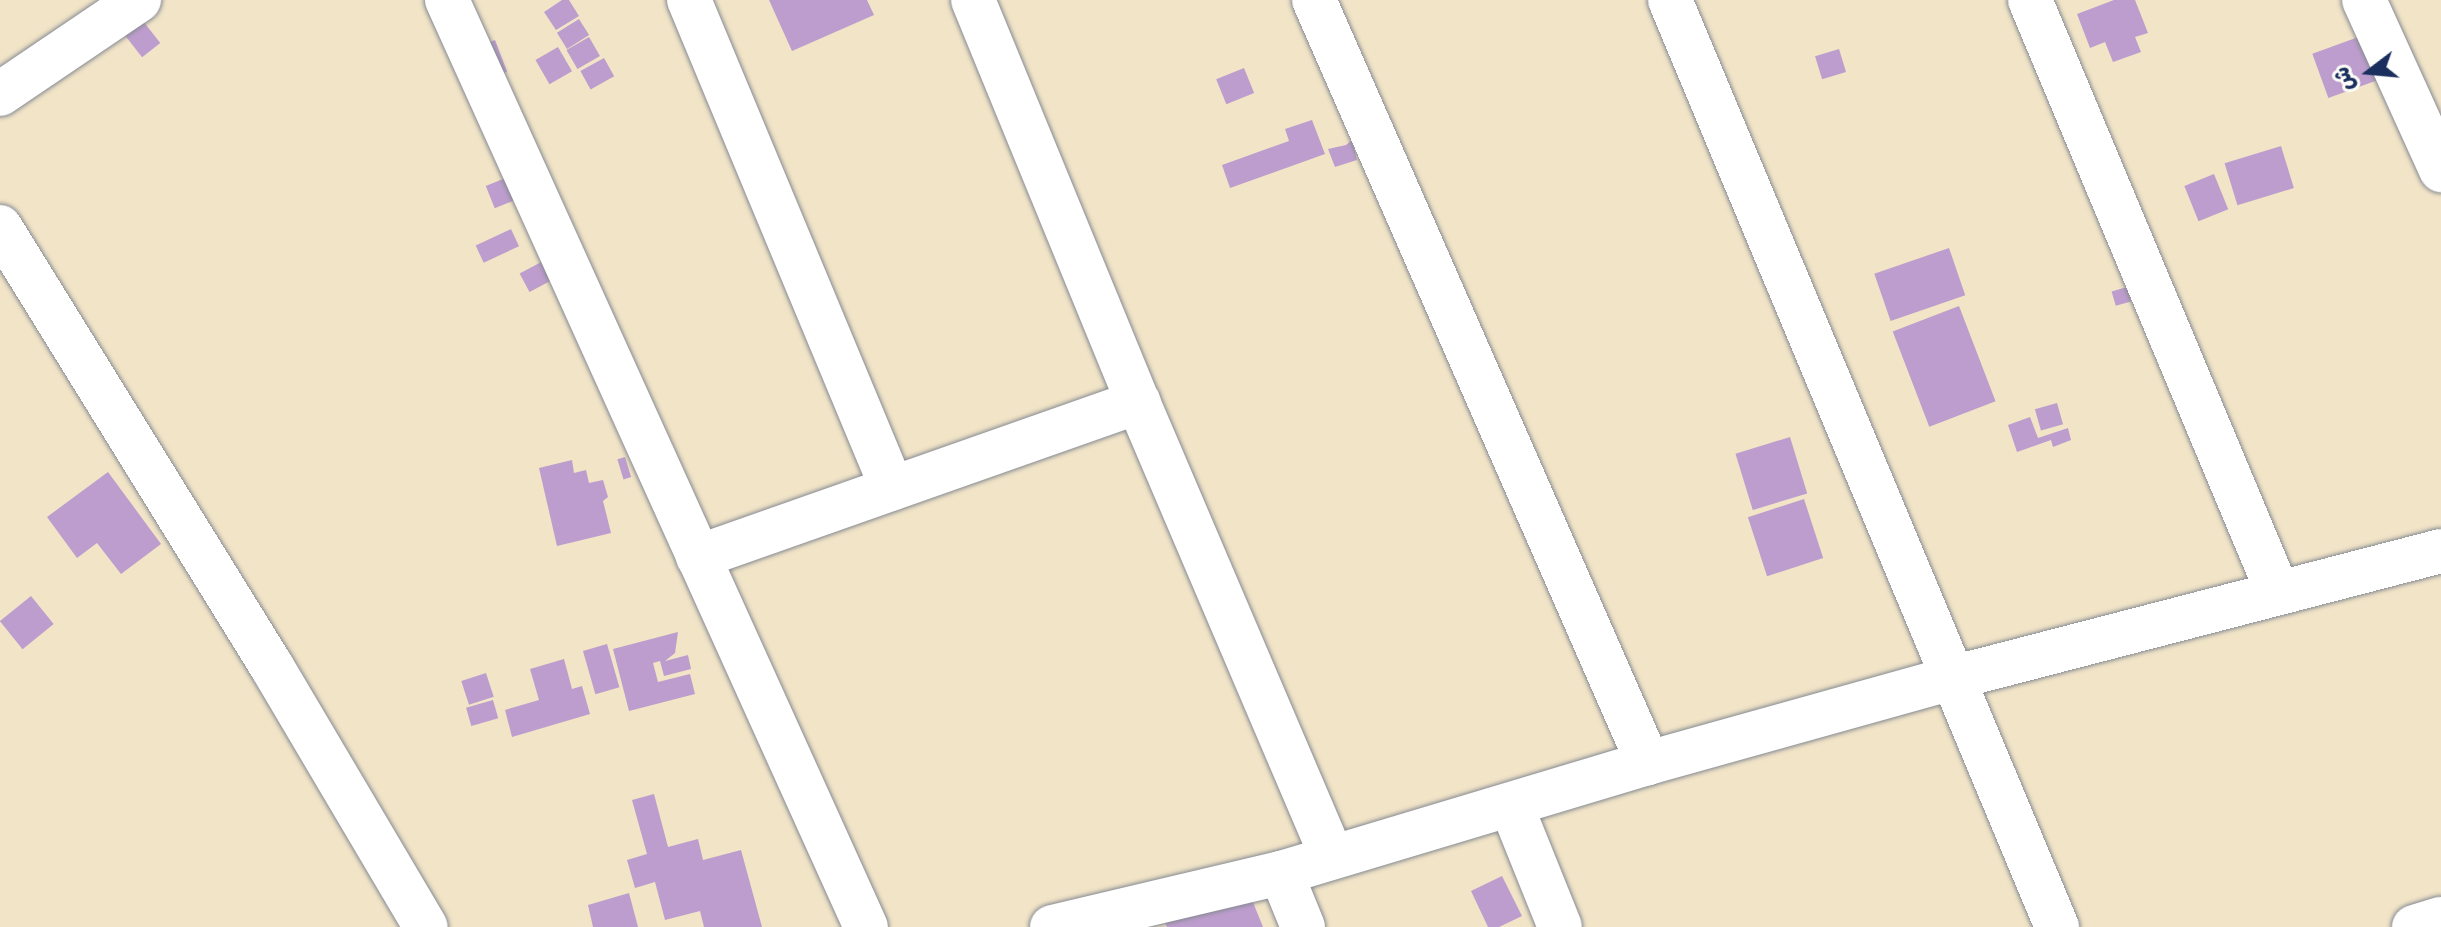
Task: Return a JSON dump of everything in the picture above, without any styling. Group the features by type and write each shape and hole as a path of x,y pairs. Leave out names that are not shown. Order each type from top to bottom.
{"street":[{"path":"0,94 139,0"},
{"path":"447,0 866,927"},
{"path":"689,0 892,488"},
{"path":"973,0 1138,402 1332,857"},
{"path":"1314,0 1648,763"},
{"path":"1670,0 2057,927"},
{"path":"2030,0 2278,593"},
{"path":"2364,0 2441,170"},
{"path":"0,227 272,667 426,927"},
{"path":"698,557 1138,402"},
{"path":"1052,927 1281,873 1648,763 1952,678 2441,551"},
{"path":"1511,805 1560,927"},
{"path":"1281,873 1303,927"},
{"path":"2414,927 2441,919"}],"building":[{"path":"562,0 569,0 579,16 556,30 544,12"},
{"path":"769,0 867,0 874,15 792,51"},
{"path":"2114,0 2135,0 2148,33 2135,37 2141,52 2113,62 2105,42 2090,48 2077,14"},
{"path":"579,19 589,35 567,49 557,33"},
{"path":"143,21 160,43 142,57 125,35"},
{"path":"2364,35 2380,79 2328,98 2312,54"},
{"path":"589,37 600,56 577,69 566,50"},
{"path":"495,40 507,72 497,76 485,44"},
{"path":"558,47 572,71 549,84 535,60"},
{"path":"1839,49 1846,72 1822,79 1815,56"},
{"path":"604,58 614,76 591,89 580,71"},
{"path":"1244,68 1254,93 1226,104 1216,79"},
{"path":"1312,120 1325,154 1230,188 1222,165 1289,141 1285,129"},
{"path":"1352,140 1357,160 1335,167 1328,149 1346,145"},
{"path":"2281,146 2294,188 2237,205 2225,163"},
{"path":"2214,174 2228,209 2199,221 2184,186"},
{"path":"508,177 517,199 495,208 486,186"},
{"path":"511,229 519,246 484,263 476,245"},
{"path":"1949,248 1965,295 1891,321 1874,274"},
{"path":"547,259 557,278 529,292 520,274"},
{"path":"2127,287 2131,301 2116,306 2112,291"},
{"path":"1959,306 1996,401 1929,427 1893,331"},
{"path":"2057,403 2063,424 2041,430 2035,409"},
{"path":"2030,417 2038,438 2068,428 2071,440 2053,447 2051,440 2017,452 2008,425"},
{"path":"1790,437 1807,493 1753,510 1735,454"},
{"path":"625,457 631,477 623,479 617,459"},
{"path":"572,460 574,473 586,470 589,483 603,480 608,497 603,501 611,533 557,546 539,468"},
{"path":"108,472 161,544 121,574 97,543 77,558 47,517"},
{"path":"1804,499 1823,558 1767,576 1748,517"},
{"path":"31,596 54,624 23,649 0,621"},
{"path":"678,632 675,653 665,661 688,655 691,669 664,676 660,661 653,663 658,682 690,674 695,694 629,711 613,649"},
{"path":"607,644 619,687 595,694 583,651"},
{"path":"564,659 572,689 582,686 590,714 512,737 505,710 539,700 530,669"},
{"path":"486,673 494,697 469,705 461,681"},
{"path":"493,700 498,718 471,726 466,708"},
{"path":"654,794 668,847 698,839 703,860 741,850 762,927 704,927 700,911 665,920 655,882 635,888 627,860 647,854 632,800"},
{"path":"1502,876 1522,916 1499,927 1488,927 1471,891"},
{"path":"1246,885 1263,927 1167,927 1160,912"},
{"path":"629,893 638,927 593,927 588,905"}]}
